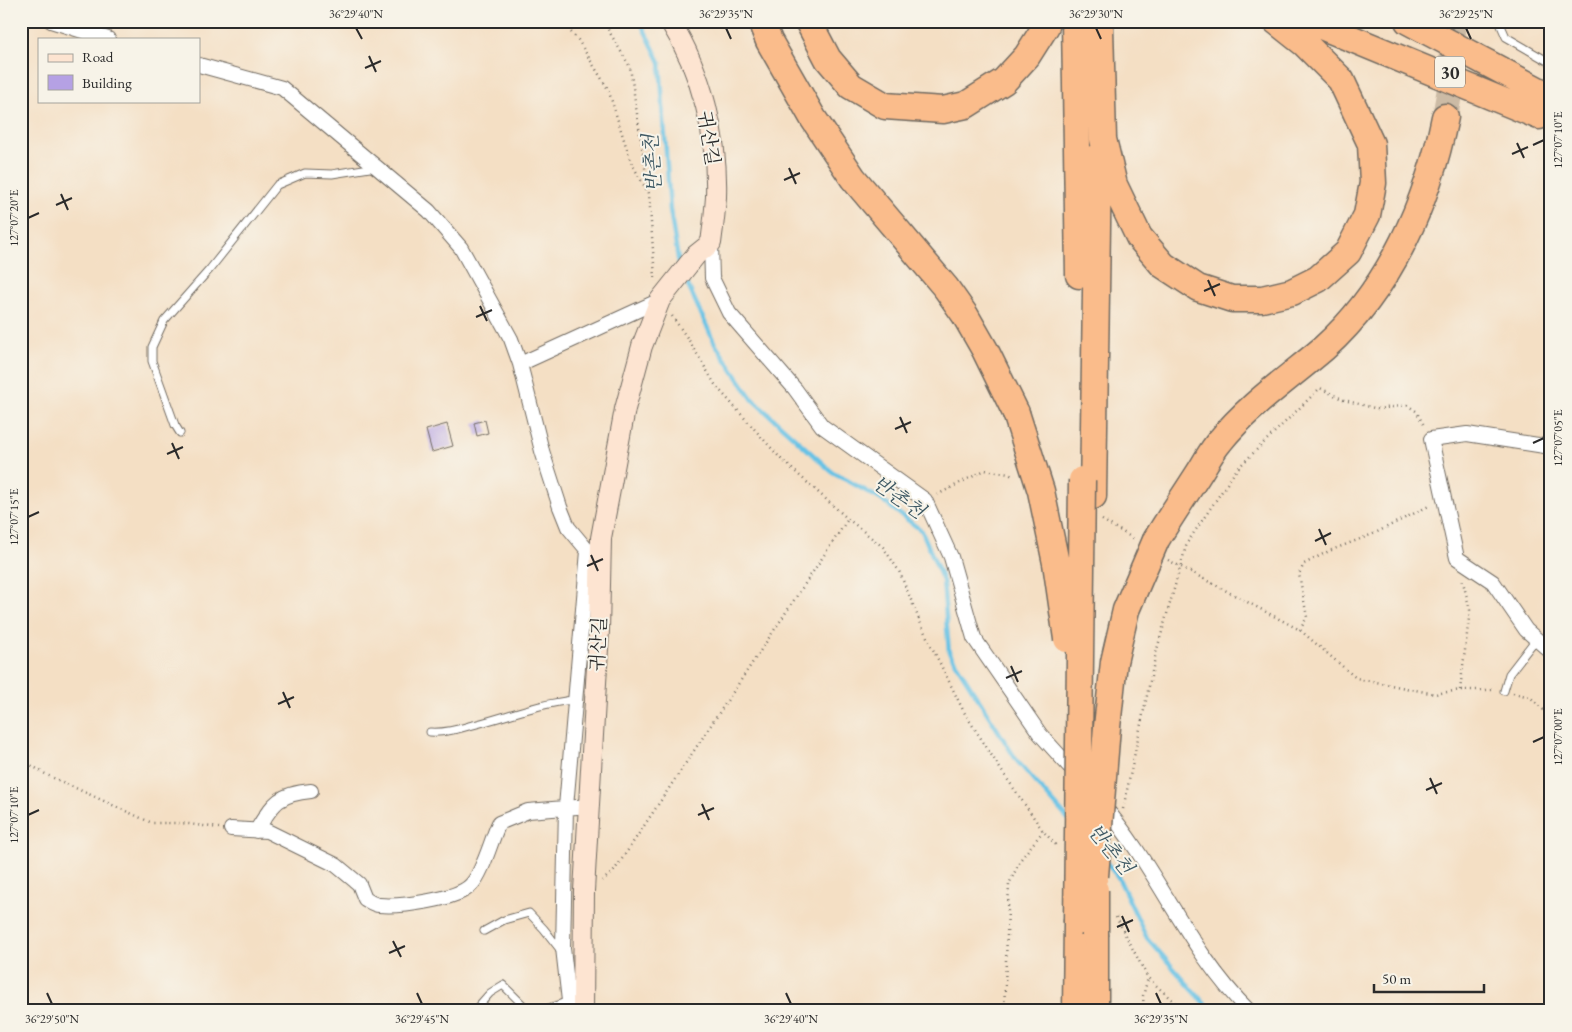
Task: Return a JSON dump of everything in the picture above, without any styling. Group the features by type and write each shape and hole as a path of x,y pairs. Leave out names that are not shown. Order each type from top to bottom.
{"highway":[{"path":"761,21 769,41 813,118 853,178 946,288 965,315 985,350 1016,414 1041,491 1056,563 1079,731"},
{"path":"808,21 828,59 851,86 885,106 943,110 966,105 1004,81 1027,56 1046,26 1047,21"},
{"path":"1075,21 1090,498 1095,876"},
{"path":"1100,24 1103,140 1114,185 1139,237 1163,265 1198,288 1232,300 1262,299 1292,292 1318,279 1348,252 1367,215 1373,182 1371,144 1341,80 1305,44 1276,21"},
{"path":"1309,21 1547,112"},
{"name":"30","path":"1350,21 1547,112"},
{"name":"30","path":"1408,21 1547,112"},
{"path":"1446,21 1496,57 1551,92"},
{"path":"1095,1011 1086,929 1079,731 1090,498 1100,24"},
{"path":"1076,1011 1086,929 1095,876 1114,662 1126,610 1154,547 1219,441 1250,409 1325,347 1350,321 1377,287 1402,244 1428,185 1445,117"}],"street":[{"path":"51,21 105,38"},
{"name":"귀산길","path":"575,1008 584,891 599,631 595,553 601,538 624,409 642,346 665,294 703,249 716,198 711,130 701,91 689,59 670,21"},
{"path":"200,65 282,88 429,211 461,248 511,339 520,364 542,451 568,528 595,553 575,700 566,807 564,955 575,1008"},
{"path":"703,249 712,278 729,313 795,389 822,426 925,500 952,557 974,638 1040,734 1120,825 1185,928 1231,993 1249,1011"},
{"path":"520,364 665,294"},
{"path":"1551,448 1467,434 1432,439 1457,558 1493,582 1526,630 1551,652"},
{"path":"256,831 278,799 294,792 311,791"},
{"path":"231,829 267,831 336,865 360,884 365,899 377,905 413,903 454,896 471,886 483,864 499,823 528,811 589,806"}],"lane":[{"path":"1499,21 1506,37 1551,63"},
{"path":"180,432 174,425 152,361 152,347 164,322 210,269 277,185 305,173 332,174 376,167"},
{"path":"1504,691 1509,674 1536,639"},
{"path":"430,732 442,733 554,702 575,700"},
{"path":"484,931 504,920 529,914 544,929 564,955"},
{"path":"474,1011 490,994 503,985 529,1011"},
{"path":"540,1011 575,1008"}],"path":[{"path":"561,21 578,40 608,89 631,162 649,194"},
{"path":"603,21 630,67 649,194 654,275 690,342 716,386 781,459 883,547 899,571 924,629 964,712 1001,770 1043,830 1062,852"},
{"path":"1120,825 1156,653 1187,543 1237,469 1320,388 1344,400 1378,409 1407,405 1416,411 1432,439"},
{"path":"925,500 949,490 984,470 1009,474 1018,478"},
{"path":"1090,498 1114,526 1154,547 1180,567 1300,630 1356,678 1434,694 1460,690 1504,691 1530,697 1551,717"},
{"path":"1300,630 1307,617 1299,574 1304,564 1373,534 1444,498"},
{"path":"584,891 605,879 614,871 848,518"},
{"path":"1457,558 1470,610 1460,690"},
{"path":"21,755 29,764 47,775 152,823 181,823 231,829"},
{"path":"1004,1011 1009,884 1021,859 1043,830"},
{"path":"1116,917 1148,978 1184,1011"},
{"path":"1144,1011 1143,996 1148,978"}],"building":[{"path":"485,420 488,433 477,436 474,423"},
{"path":"447,424 453,446 432,452 426,430"}],"waterway":[{"name":"반촌천","path":"640,21 660,62 670,210 679,265"},
{"name":"반촌천","path":"685,279 715,344 753,400 831,471 880,499 922,531 943,581 949,652 1017,761 1068,819"},
{"name":"반촌천","path":"1106,862 1118,877 1147,938 1211,1011"}],"tunnel":[{"path":"1445,117 1451,83 1453,21"}]}
